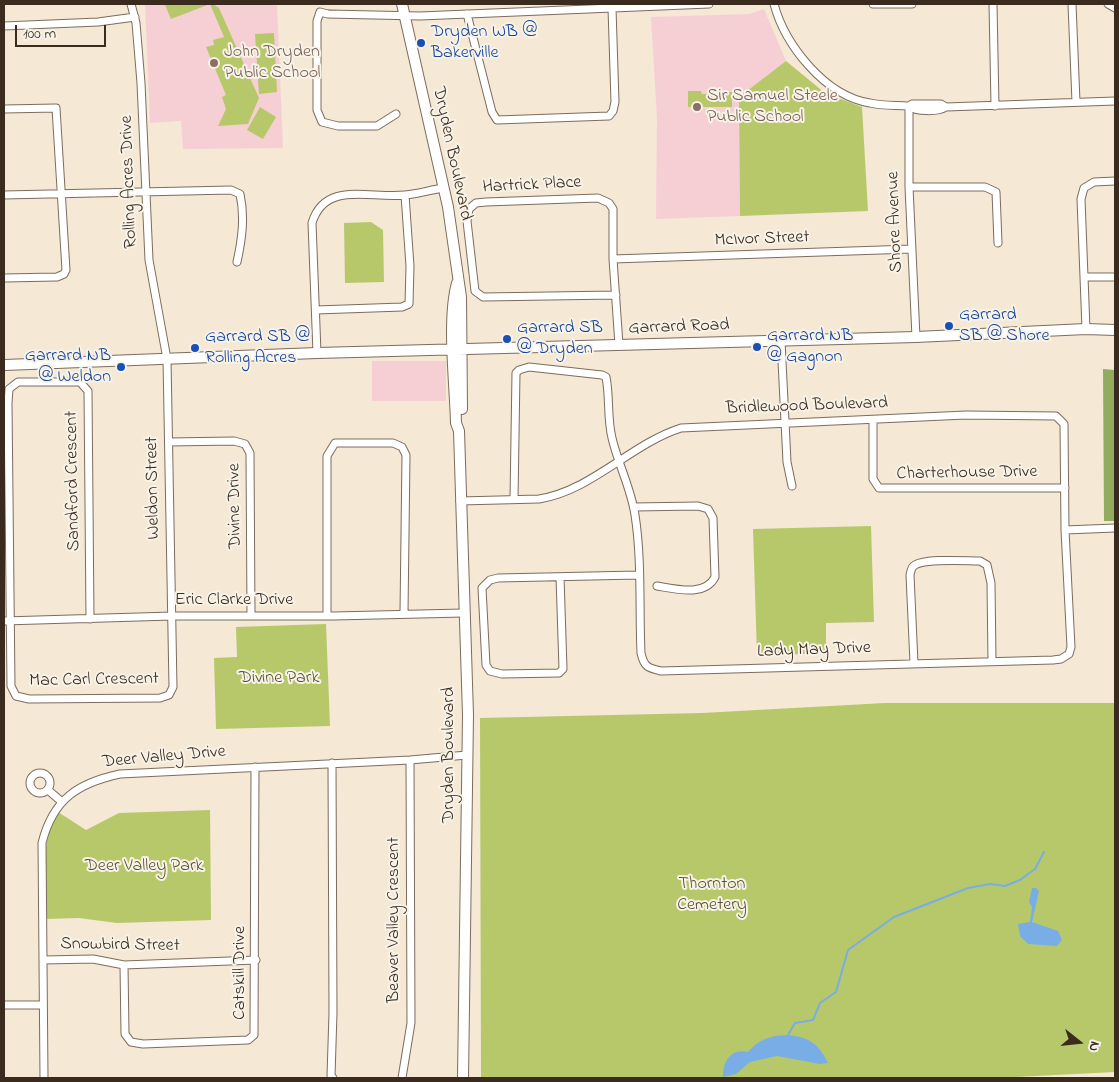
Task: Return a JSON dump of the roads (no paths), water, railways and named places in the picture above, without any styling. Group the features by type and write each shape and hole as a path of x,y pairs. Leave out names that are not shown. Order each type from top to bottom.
{"street":[{"name":"Rolling Acres Drive","path":"130,4 135,17 142,83 148,260 167,358"},
{"name":"Dryden Boulevard","path":"402,4 448,207 457,282 453,296 462,421 459,431 460,501 468,715 463,1078"},
{"path":"396,114 377,126 338,126 322,122 317,110 317,21 320,12 328,14 467,14 709,4"},
{"path":"774,4 778,18 790,39 804,61 817,75 849,96 869,103 908,106 912,110 941,110 946,106 1115,101"},
{"path":"872,4 912,4"},
{"path":"993,4 995,106"},
{"path":"1072,4 1076,102"},
{"path":"1108,4 1115,8"},
{"path":"467,14 492,112 497,120 609,116 613,112 615,102 612,8"},
{"path":"4,26 98,22 135,17"},
{"name":"Shore Avenue","path":"908,106 911,249 916,337"},
{"path":"4,109 56,108 66,270 64,274 57,277 4,278"},
{"path":"1086,329 1081,200 1084,188 1094,182 1115,181"},
{"path":"909,187 985,186 996,192 998,243"},
{"path":"317,353 312,223 315,213 322,203 336,195 405,195 443,188"},
{"path":"4,196 232,190 240,194 243,208 242,241 237,262"},
{"path":"316,310 402,307 410,304 410,266 405,195"},
{"name":"Hartrick Place","path":"616,294 483,297 475,291 467,221 469,209 476,204 486,202 598,198 609,203 613,209 613,259 616,294 619,346"},
{"name":"McIvor Street","path":"613,259 911,249"},
{"path":"1085,277 1115,277"},
{"name":"Garrard Road","path":"4,365 317,353 916,337 1086,329 1115,330"},
{"path":"781,341 787,462 792,486"},
{"name":"Weldon Street","path":"167,358 172,616"},
{"name":"Lady May Drive","path":"514,499 514,387 516,374 524,368 552,368 606,377 612,437 634,507 641,653 643,663 648,668 661,671 1054,660 1069,654 1071,647 1065,530"},
{"name":"Sandford Crescent","path":"7,621 9,389 18,382 48,380 80,382 88,391 90,619"},
{"name":"Bridlewood Boulevard","path":"460,501 551,498 583,483 650,441 682,428 966,415 1056,416 1064,424 1065,530"},
{"name":"Charterhouse Drive","path":"873,420 873,479 879,488 1065,488"},
{"name":"Divine Drive","path":"169,442 234,442 245,444 250,453 251,616"},
{"path":"328,616 327,456 335,443 393,443 402,447 406,455 404,613"},
{"path":"634,507 698,506 708,509 713,518 716,577 711,585 705,589 678,590 657,586"},
{"path":"1065,530 1115,528"},
{"path":"914,663 910,575 912,568 916,564 926,562 980,561 987,565 991,584 992,661"},
{"path":"560,577 563,669 559,672 549,673 502,674 490,671 486,665 482,588 486,583 498,578 638,575"},
{"name":"Eric Clarke Drive","path":"7,621 172,616 328,616 463,613"},
{"name":"Mac Carl Crescent","path":"7,621 11,686 16,696 29,699 160,698 169,695 174,687 172,616"},
{"name":"Deer Valley Drive","path":"44,1078 42,843 46,828 62,802 75,790 95,779 120,774 410,760 467,755"},
{"name":"Beaver Valley Crescent","path":"402,1078 411,1023 410,760"},
{"path":"332,763 333,1013 330,1076 333,1078"},
{"name":"Catskill Drive","path":"124,965 126,1034 131,1042 143,1044 248,1040 254,1035 256,1027 255,767"},
{"path":"48,790 62,802"},
{"name":"Snowbird Street","path":"43,960 93,959 124,965 256,960"},
{"path":"4,1005 43,1005"}],"water":[{"path":"1032,888 1036,888 1039,891 1032,922 1058,931 1062,940 1057,946 1028,944 1020,936 1018,924 1030,922 1032,907 1029,902"},
{"path":"788,1035 808,1040 817,1046 828,1063 820,1064 777,1056 750,1062 736,1074 723,1077 726,1061 733,1054 742,1051 748,1052 766,1039"}],"waterway":[{"path":"788,1035 795,1023 813,1020 820,1003 836,992 848,950 894,917 968,888 990,884 1005,886 1020,880 1035,869 1044,852"}],"place":[{"name":"Dryden WB @ Bakerville","path":"421,43"},
{"name":"John Dryden Public School","path":"214,63"},
{"name":"Sir Samuel Steele Public School","path":"697,107"},
{"name":"Garrard SB @ Shore","path":"949,326"},
{"name":"Garrard SB @ Dryden","path":"507,339"},
{"name":"Garrard NB @ Gagnon","path":"757,347"},
{"name":"Garrard SB @ Rolling Acres","path":"195,348"},
{"name":"Garrard NB @ Weldon","path":"121,367"}],"park label":[{"name":"Divine Park","path":"279,679"},
{"name":"Deer Valley Park","path":"144,867"},
{"name":"Thornton Cemetery","path":"712,895"}]}
